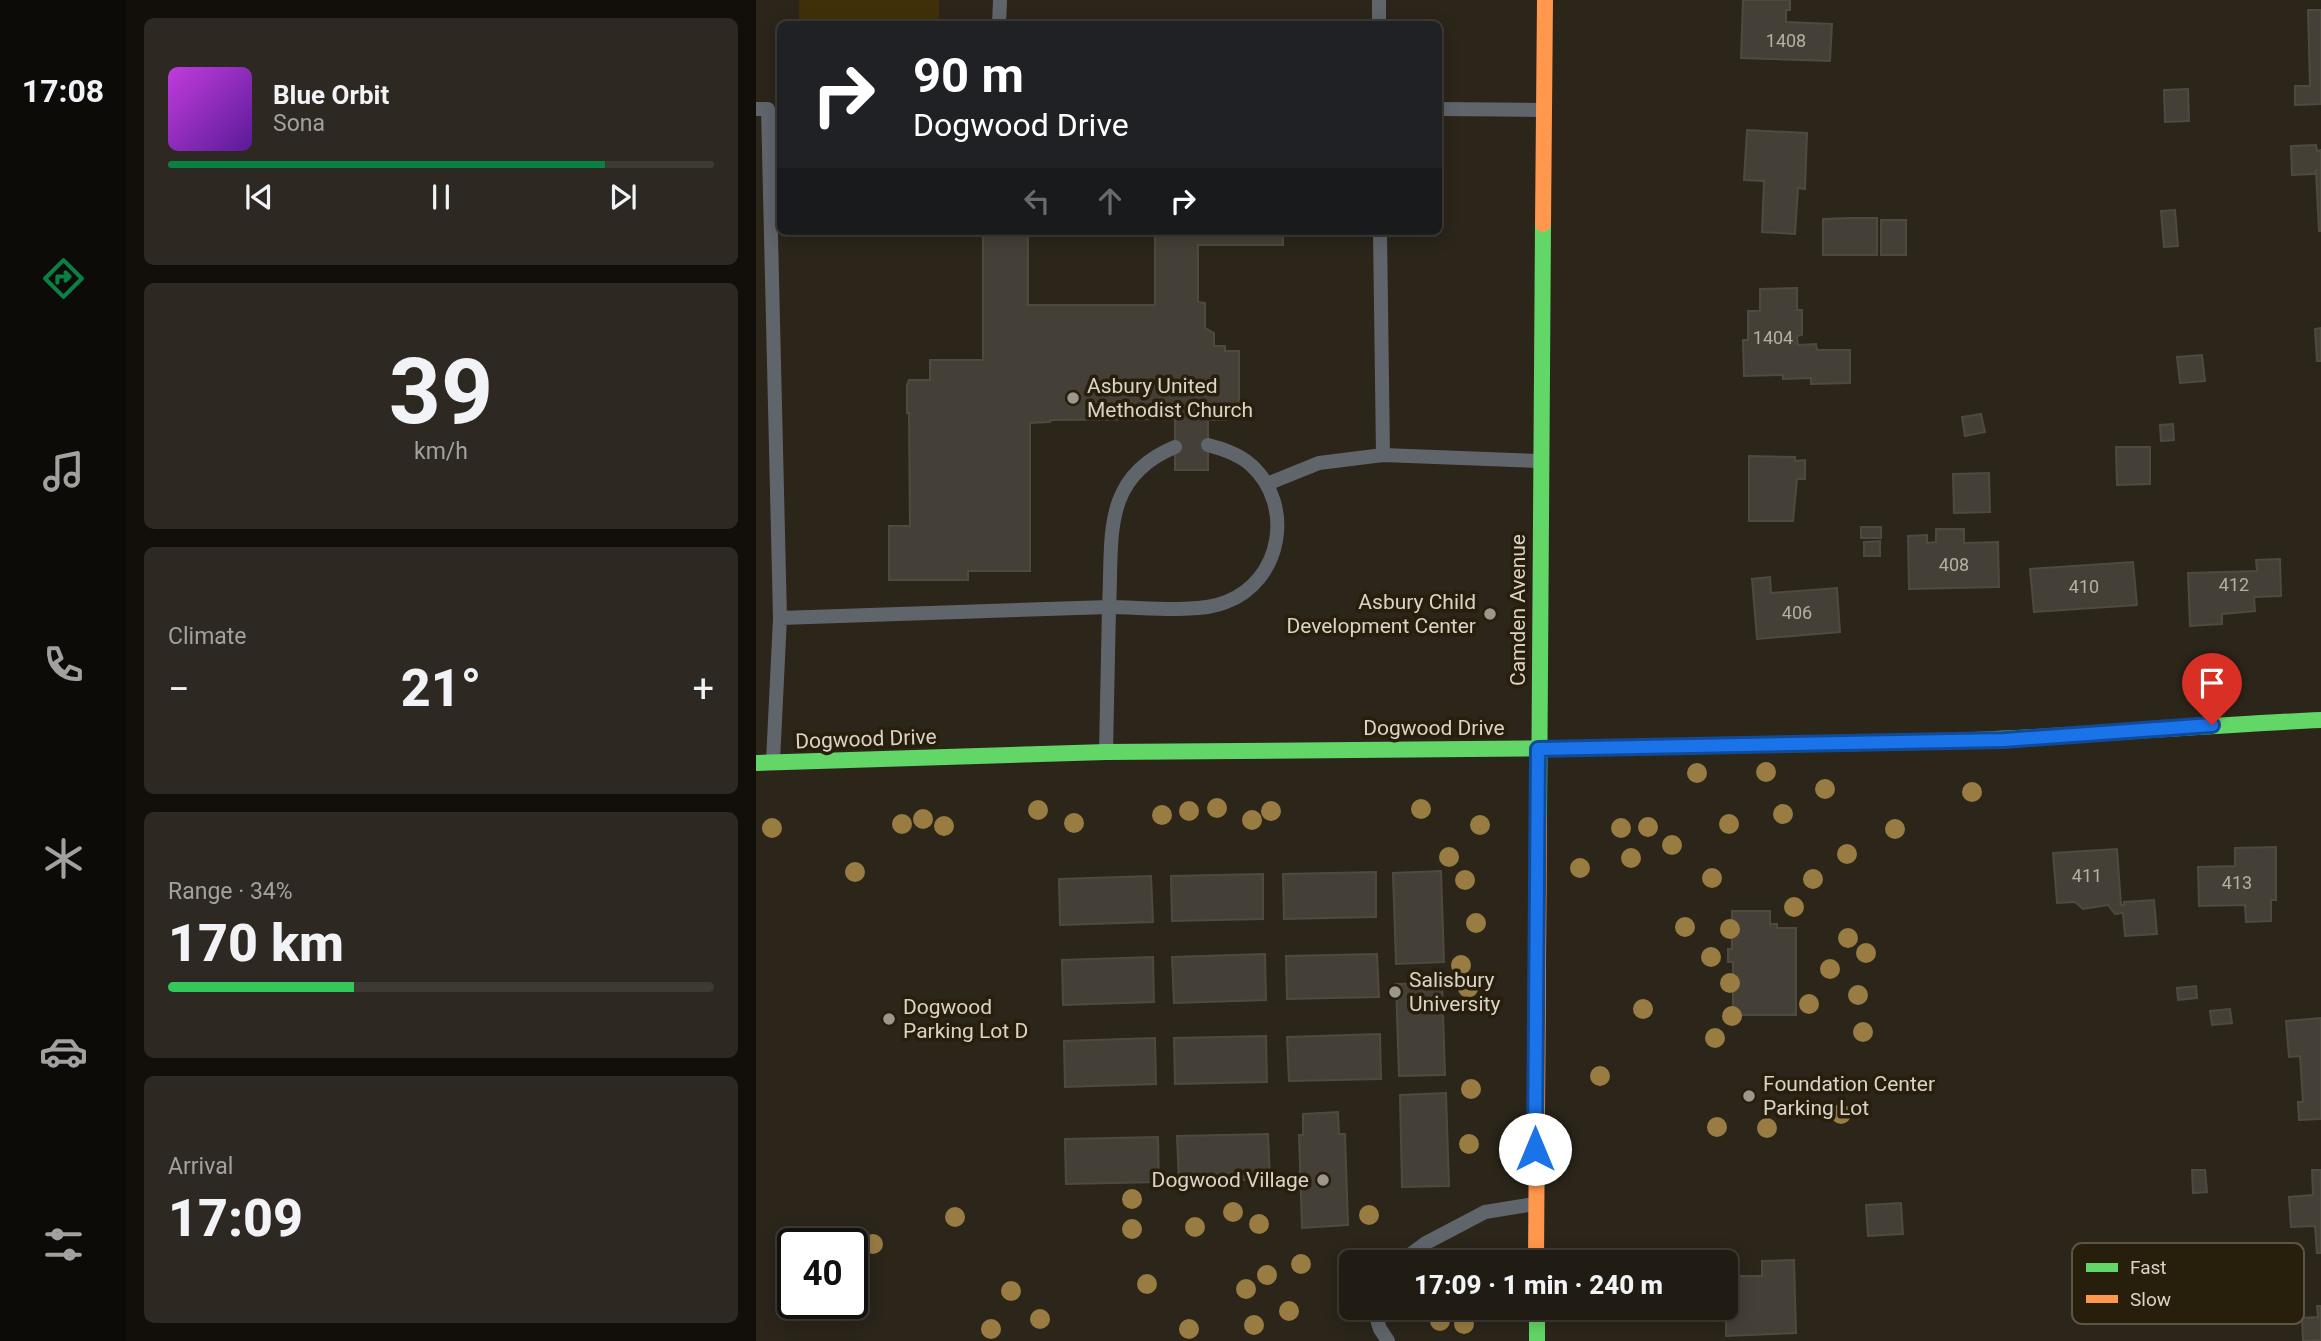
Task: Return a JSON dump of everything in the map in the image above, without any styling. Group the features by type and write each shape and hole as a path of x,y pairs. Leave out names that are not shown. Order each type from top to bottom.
{"street":[{"name":"Camden Avenue","path":"1536,1250 1545,0"},
{"name":"Dogwood Drive","path":"756,763 1106,752 1538,749 2004,740 2168,727 2321,720"},
{"path":"1537,1320 1537,1341"}],"lane":[{"path":"999,21 1000,0"},
{"path":"1379,0 1379,21"},
{"path":"756,109 768,109 780,618 773,762"},
{"path":"1442,109 1544,110"},
{"path":"1380,235 1383,455"},
{"path":"780,618 1109,607 1205,608 1227,602 1248,590 1264,573 1274,552 1278,529 1276,506 1267,484 1251,465 1229,451 1208,444"},
{"path":"1106,752 1114,517 1121,493 1135,471 1155,455 1175,447"},
{"path":"1267,484 1319,463 1383,455 1540,461"},
{"path":"1416,1250 1485,1212 1535,1204"},
{"path":"1377,1320 1388,1341"}],"shaded area":[{"path":"799,0 939,0 939,21 799,21"}],"building":[{"path":"1743,0 1790,0 1790,10 1786,10 1786,22 1832,24 1830,61 1741,58"},
{"path":"2308,10 2321,10 2321,104 2295,105 2295,86 2310,86"},
{"path":"2188,89 2189,121 2165,122 2164,90"},
{"path":"1747,130 1807,133 1805,189 1798,188 1795,234 1762,232 1764,181 1744,180"},
{"path":"2316,145 2317,151 2321,150 2321,231 2316,171 2314,174 2292,175 2291,146"},
{"path":"2175,210 2178,246 2164,247 2161,211"},
{"path":"1877,218 1877,255 1823,255 1823,219"},
{"path":"1881,220 1906,220 1906,255 1881,255"},
{"name":"Asbury United Methodist Church","path":"983,235 1028,235 1028,305 1155,305 1155,235 1283,235 1283,245 1198,245 1198,302 1205,303 1205,328 1214,333 1214,346 1225,346 1225,351 1239,351 1239,411 1226,411 1226,420 1208,420 1208,470 1175,470 1175,419 1051,420 1030,423 1030,571 968,571 968,580 889,580 889,526 910,526 907,413 909,380 930,380 930,360 983,360"},
{"path":"1797,288 1797,310 1802,310 1802,335 1797,336 1798,345 1816,344 1817,350 1850,350 1850,383 1811,384 1811,378 1783,379 1783,375 1744,376 1743,340 1748,340 1748,311 1760,311 1760,289"},
{"path":"2321,328 2321,361 2317,361 2315,329"},
{"path":"2202,355 2205,381 2180,383 2177,357"},
{"path":"1981,414 1985,432 1965,436 1962,417"},
{"path":"2173,424 2174,440 2161,441 2160,425"},
{"path":"2116,447 2150,447 2150,484 2117,485"},
{"path":"1749,456 1795,457 1795,461 1805,460 1805,479 1797,479 1793,521 1749,521"},
{"path":"1989,473 1990,512 1954,513 1953,474"},
{"path":"1861,527 1881,527 1881,538 1861,538"},
{"path":"1936,529 1964,529 1964,543 1998,542 1999,587 1909,589 1908,536 1927,535 1927,543 1936,542"},
{"path":"1880,541 1880,556 1864,556 1864,542"},
{"path":"2280,559 2281,596 2254,597 2255,611 2222,614 2222,624 2190,626 2188,573 2257,571 2256,560"},
{"path":"2133,562 2137,605 2034,612 2030,569"},
{"path":"1770,577 1771,593 1837,588 1840,632 1757,639 1752,579"},
{"path":"2276,847 2276,900 2271,900 2271,921 2246,922 2245,905 2199,906 2198,867 2235,866 2235,848"},
{"path":"2117,849 2121,905 2124,905 2124,902 2154,900 2157,934 2125,936 2123,913 2115,914 2108,905 2083,909 2075,902 2057,903 2053,853"},
{"path":"1441,871 1444,962 1396,964 1393,873"},
{"path":"1376,872 1376,917 1284,919 1283,874"},
{"path":"1263,874 1263,919 1172,921 1171,876"},
{"path":"1151,876 1153,922 1060,925 1059,879"},
{"path":"1732,911 1770,911 1770,924 1777,924 1777,928 1796,928 1796,1015 1733,1015 1733,962 1728,962 1728,949 1732,949"},
{"path":"1265,954 1266,1000 1174,1003 1172,957"},
{"path":"1377,954 1379,997 1287,999 1286,956"},
{"path":"1153,957 1154,1002 1063,1005 1062,960"},
{"path":"1442,983 1445,1075 1399,1076 1396,984"},
{"path":"2196,986 2197,998 2178,1000 2177,988"},
{"path":"2230,1009 2232,1023 2212,1025 2210,1011"},
{"path":"2321,1018 2321,1119 2299,1120 2298,1102 2303,1102 2300,1056 2289,1057 2286,1021"},
{"path":"1380,1034 1381,1079 1289,1081 1287,1037"},
{"path":"1266,1036 1267,1082 1175,1084 1174,1038"},
{"path":"1155,1038 1156,1084 1065,1087 1064,1041"},
{"path":"1446,1093 1449,1186 1402,1187 1400,1095"},
{"name":"Dogwood Village","path":"1338,1112 1339,1134 1345,1134 1348,1225 1302,1228 1299,1135 1303,1135 1303,1114"},
{"name":"Dogwood Village","path":"1268,1134 1270,1179 1179,1182 1177,1136"},
{"name":"Dogwood Village","path":"1158,1137 1159,1182 1066,1184 1065,1139"},
{"path":"2192,1170 2205,1170 2207,1192 2193,1193"},
{"path":"2312,1170 2321,1170 2321,1253 2317,1253 2315,1226 2291,1227 2289,1197 2313,1195"},
{"path":"1901,1203 1903,1234 1868,1236 1866,1205"},
{"path":"1794,1260 1796,1333 1726,1336 1726,1320 1738,1320 1738,1276 1762,1276 1762,1261"},
{"path":"2317,1306 2321,1306 2321,1340 2303,1341 2304,1318 2318,1317"}],"traffic: fast":[{"path":"1539,818 1543,224"},
{"path":"1917,742 2321,720"},
{"path":"756,763 1106,752 1591,748"},
{"path":"1537,1320 1537,1341"}],"traffic: slow":[{"path":"1543,224 1545,0"},
{"path":"1591,748 1917,742"},
{"path":"1536,1250 1539,818"}],"place":[{"name":"Asbury United Methodist Church","path":"1073,398"},
{"name":"Asbury Child Development Center","path":"1490,614"},
{"name":"Salisbury University","path":"1395,992"},
{"name":"Dogwood Parking Lot D","path":"889,1019"},
{"name":"Foundation Center Parking Lot","path":"1749,1096"},
{"name":"Dogwood Village","path":"1323,1180"}],"route":[{"path":"1535,1149 1538,749 2004,740 2212,725"}]}
